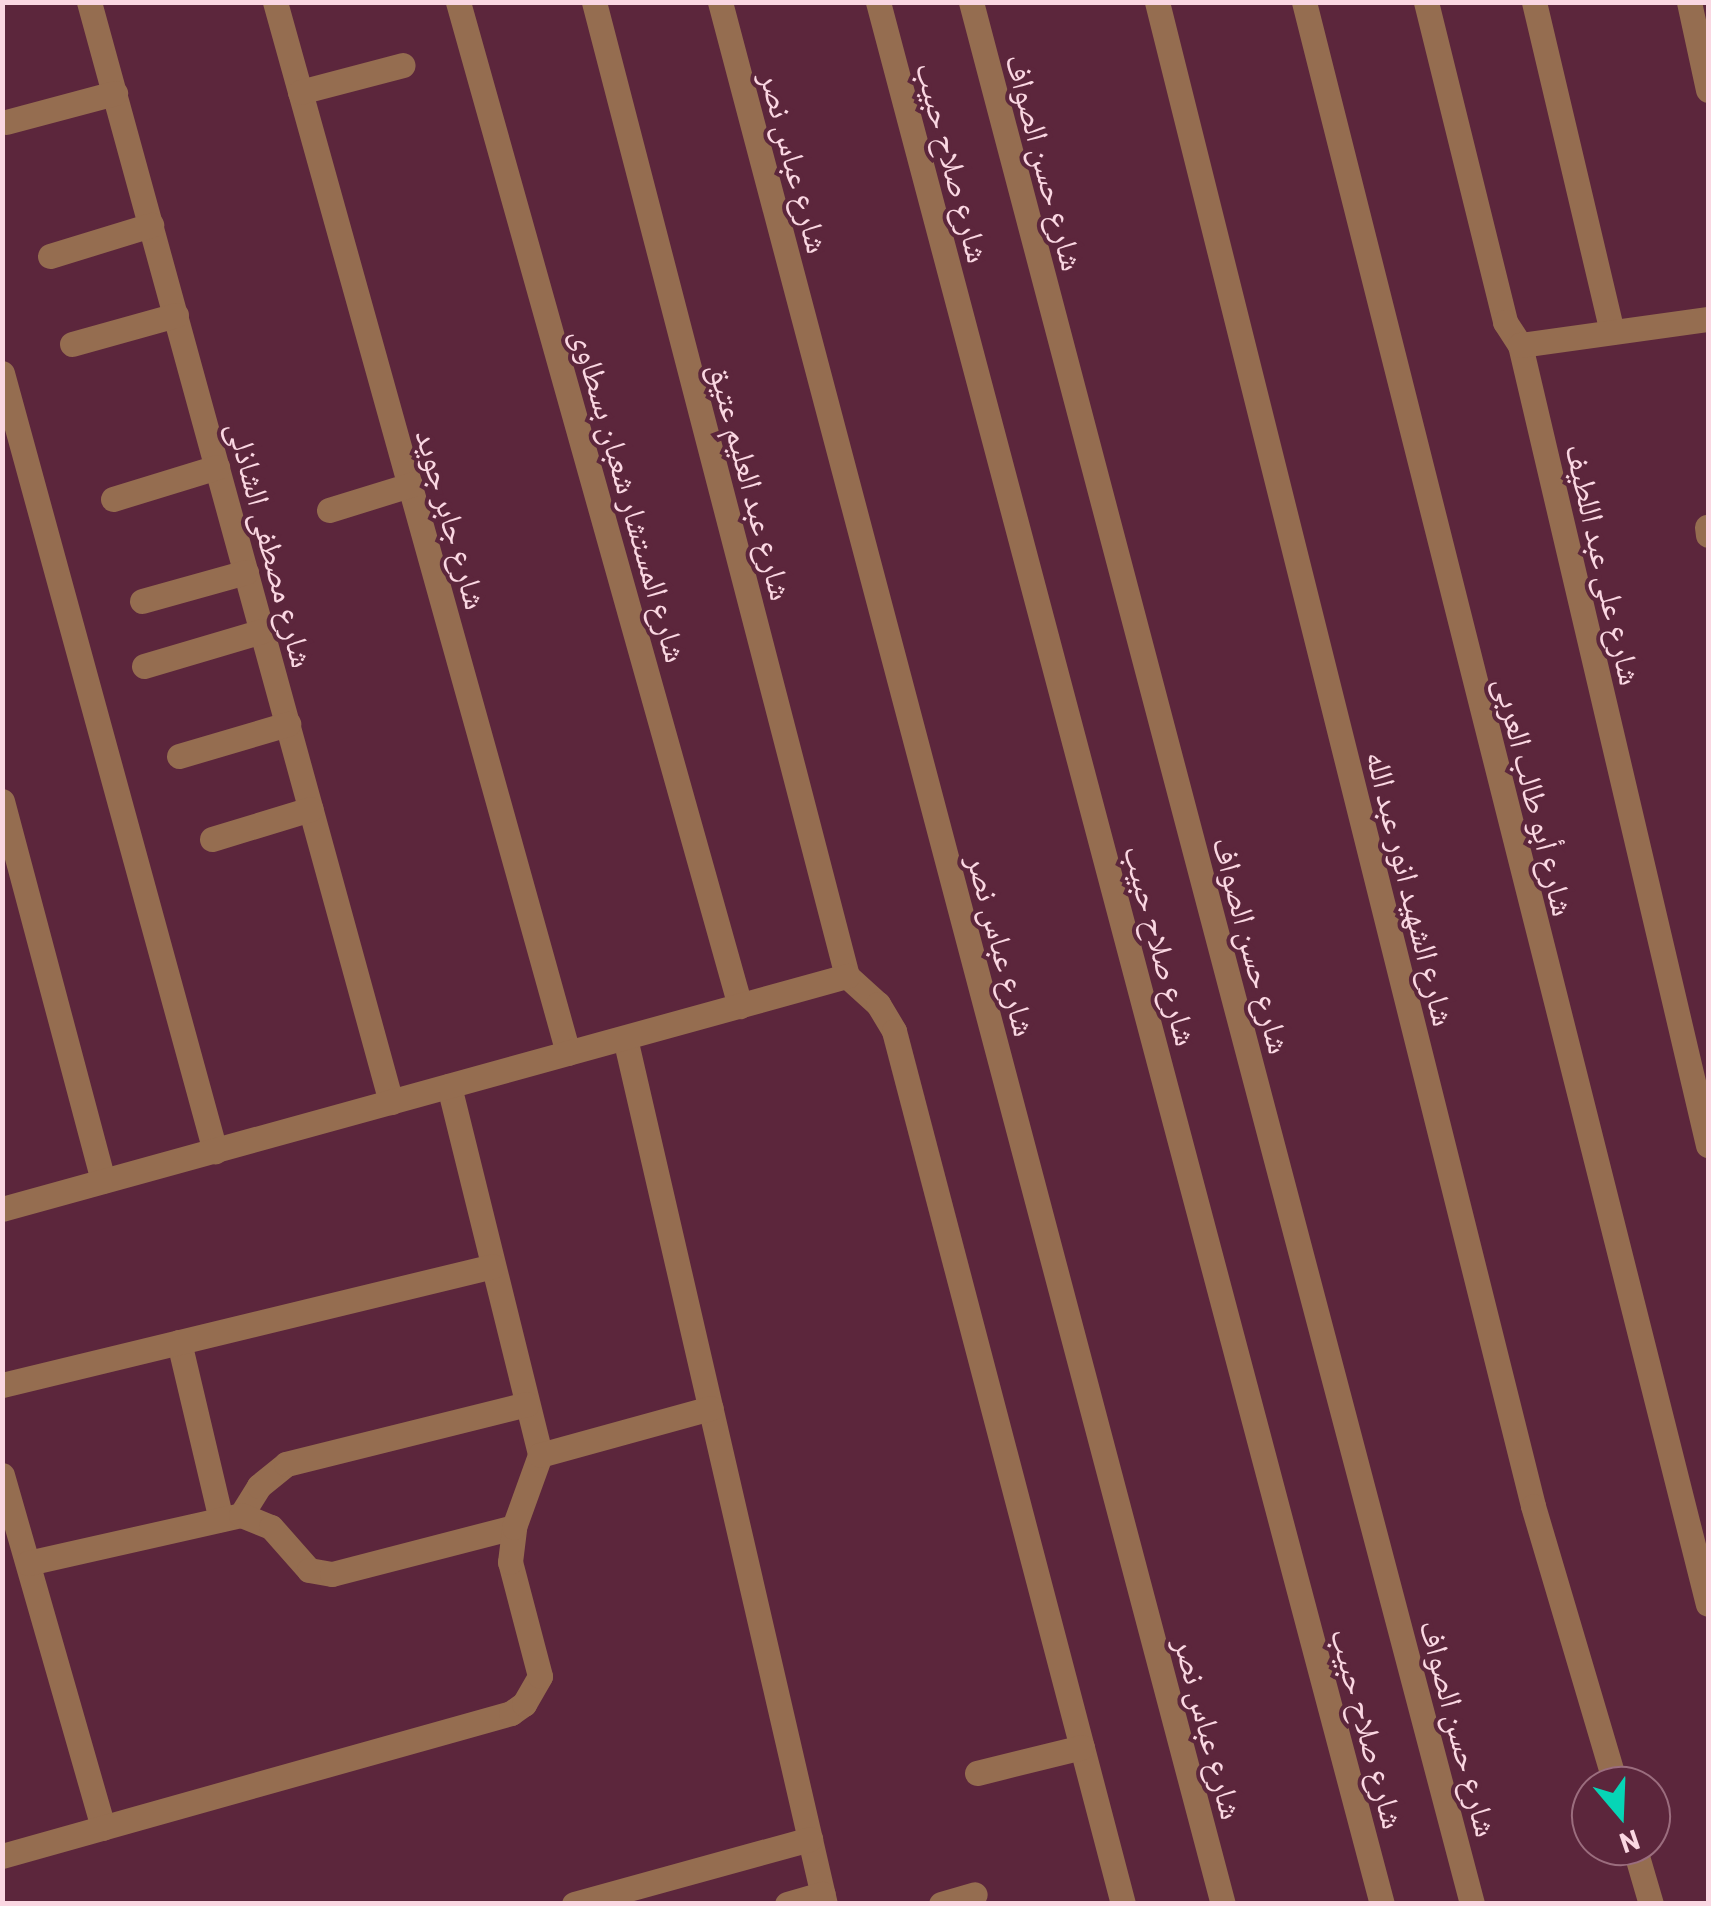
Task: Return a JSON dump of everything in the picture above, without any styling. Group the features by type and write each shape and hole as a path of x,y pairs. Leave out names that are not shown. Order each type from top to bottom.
{"street":[{"name":"شارع مصطفى الشاذلى","path":"89,2 391,1102"},
{"name":"شارع جابر جويد","path":"275,2 568,1054"},
{"name":"شارع المستشار شعبان بسطاوى","path":"458,2 740,1006"},
{"name":"شارع عبد العليم عتيق","path":"594,2 847,976"},
{"name":"شارع عباس نصر","path":"720,2 1223,1904"},
{"name":"شارع صلاح حبيب","path":"878,2 1382,1904"},
{"name":"شارع حسن الصواف","path":"971,2 1472,1904"},
{"name":"شارع الشهيد انور عبد الله","path":"1157,2 1532,1506 1610,1766"},
{"name":"شارع أبو طالب العربى","path":"1304,2 1708,1604"},
{"name":"شارع على عبد اللطيف","path":"1426,2 1505,322 1520,345 1708,1144"},
{"path":"1534,2 1612,332"},
{"path":"1688,2 1708,90"},
{"path":"300,92 403,65"},
{"path":"6,122 115,93"},
{"path":"50,256 151,225"},
{"path":"72,344 176,316"},
{"path":"1520,345 1708,319"},
{"path":"2,372 215,1150"},
{"path":"113,499 217,468"},
{"path":"330,510 410,485"},
{"path":"142,601 246,572"},
{"path":"144,666 262,631"},
{"path":"179,756 288,724"},
{"path":"2,800 103,1181"},
{"path":"212,839 310,809"},
{"path":"2,1209 847,976 878,1004 894,1031 1123,1904"},
{"path":"625,1038 824,1899 787,1904"},
{"path":"2,1856 524,1704 540,1676 539,1660 510,1562 514,1527 540,1456 450,1086"},
{"path":"2,1385 494,1266"},
{"path":"179,1342 231,1517"},
{"path":"231,1517 286,1464 528,1404"},
{"path":"540,1456 710,1408"},
{"path":"2,1475 102,1828"},
{"path":"28,1563 231,1517 271,1526 298,1563 320,1574 514,1527"},
{"path":"977,1773 1082,1746"},
{"path":"574,1904 810,1840"},
{"path":"1640,1866 1651,1904"},
{"path":"941,1904 975,1894"}]}
